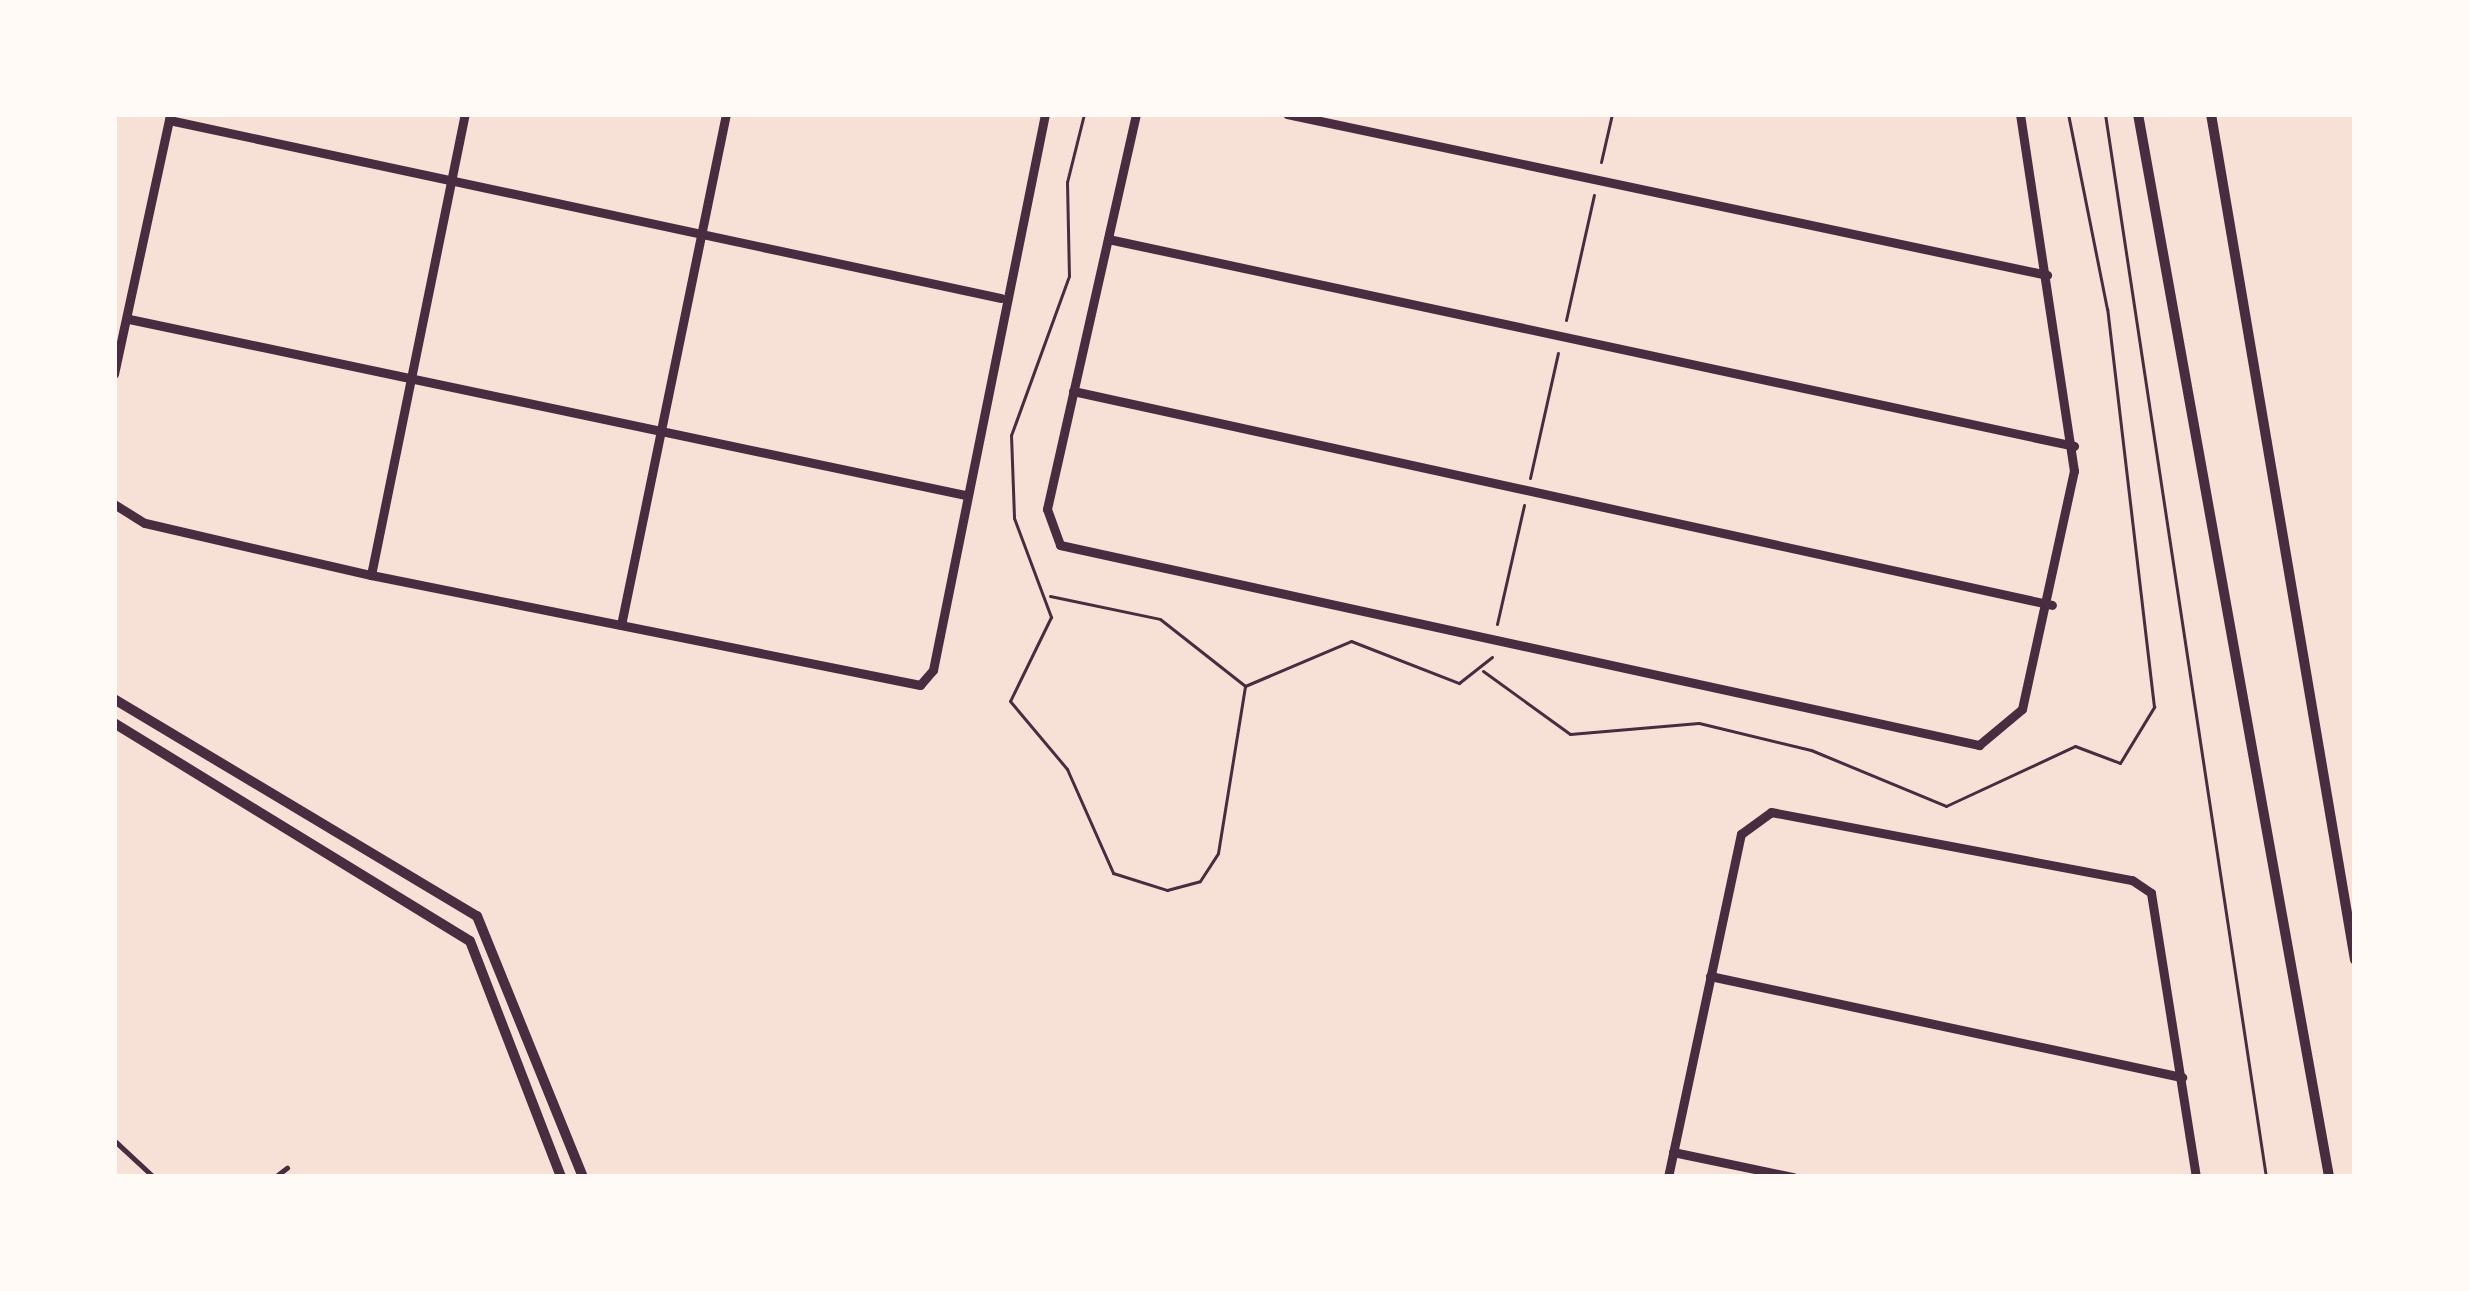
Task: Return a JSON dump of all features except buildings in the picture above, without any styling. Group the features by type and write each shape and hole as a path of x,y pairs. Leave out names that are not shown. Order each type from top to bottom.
{"street":[{"path":"371,575 465,114"},
{"path":"621,625 726,114"},
{"path":"114,504 145,523 371,575 881,682 928,680 1001,298 1045,115 1031,114"},
{"path":"1136,114 1047,509 1071,551 1979,745 2022,709 2049,605 2074,446 2020,114"},
{"path":"1287,114 2047,275"},
{"path":"2138,114 2330,1177"},
{"path":"2211,114 2355,960"},
{"path":"114,374 170,117 1001,298"},
{"path":"1108,239 2074,446"},
{"path":"129,319 965,495"},
{"path":"1073,391 2049,605"},
{"path":"114,699 477,916 584,1177"},
{"path":"114,723 470,941 561,1177"},
{"path":"1668,1177 1710,976 1750,820 1771,812 2132,880 2160,916 2196,1177"},
{"path":"1710,976 2182,1077"},
{"path":"1673,1152 1793,1177"}],"lane":[{"path":"114,1140 154,1177"},
{"path":"274,1177 287,1168"}],"path":[{"path":"1084,114 1067,182 1069,276 1017,406 1009,461 1014,518 1050,596 1041,651 1010,701 1067,769 1099,854 1127,882 1185,888 1209,871 1245,686"},
{"path":"1245,686 1351,641 1460,683 1495,644 1612,114"},
{"path":"2104,114 2266,1177"},
{"path":"1050,596 1132,606 1245,686"}]}
